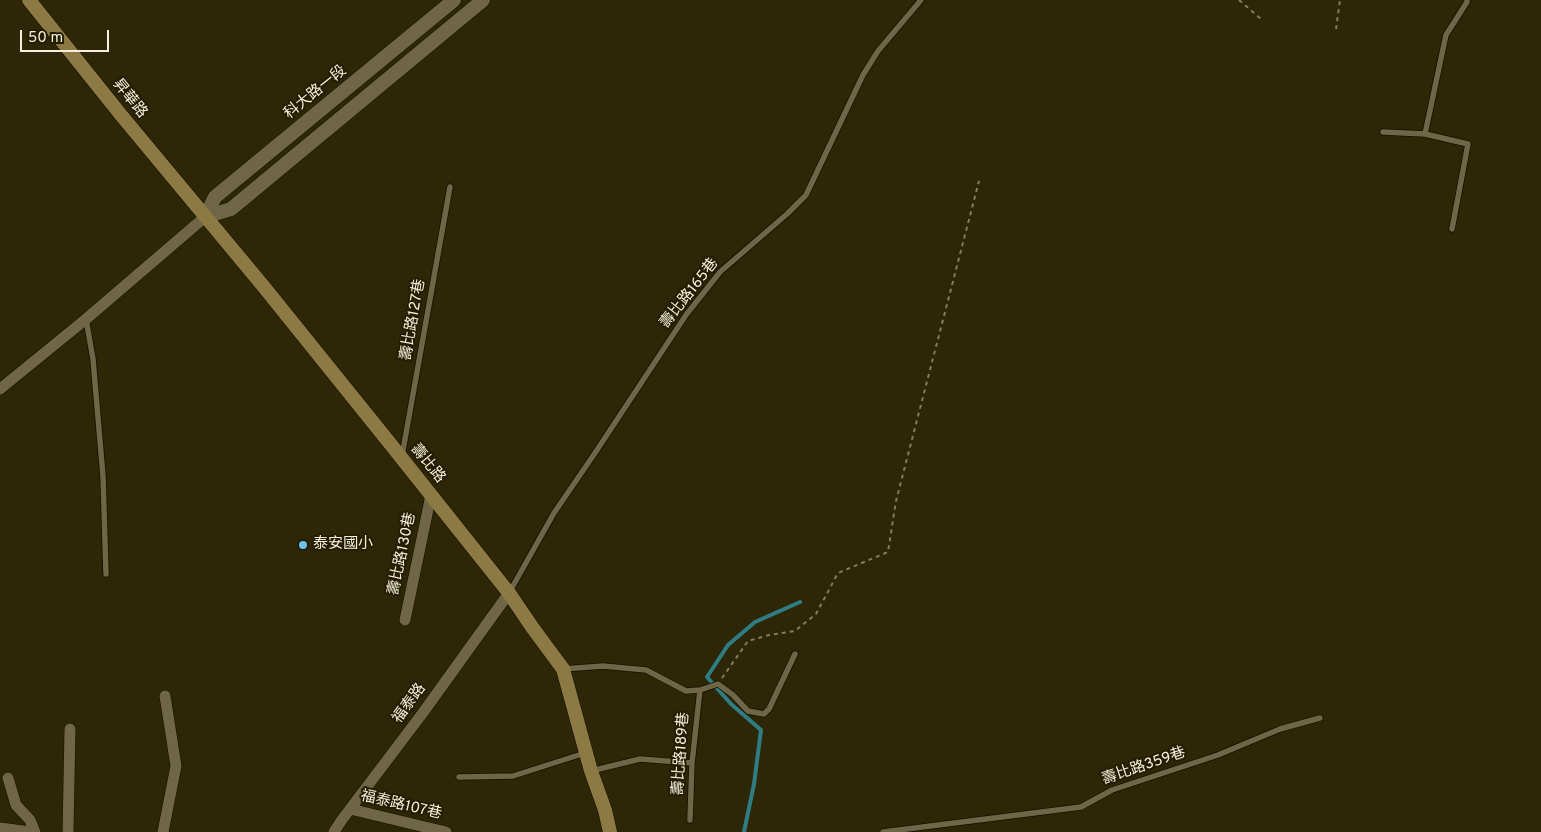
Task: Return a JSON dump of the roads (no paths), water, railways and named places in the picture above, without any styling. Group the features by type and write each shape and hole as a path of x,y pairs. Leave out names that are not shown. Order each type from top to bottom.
{"main road":[{"name":"昇華路","path":"29,0 205,217"},
{"name":"壽比路","path":"205,217 264,287 509,593 532,628 563,669 610,832"}],"street":[{"name":"科大路一段","path":"205,217 215,197 454,0"},
{"path":"0,389 86,319 205,217 231,209 483,0"},
{"name":"壽比路130巷","path":"405,620 431,495"},
{"name":"福泰路","path":"334,832 509,593"},
{"path":"163,832 176,766 164,696"},
{"path":"68,832 70,729"},
{"path":"8,778 16,805 30,820 35,832"},
{"name":"福泰路107巷","path":"350,809 446,832"},
{"path":"0,828 31,832"}],"lane":[{"name":"壽比路165巷","path":"509,593 554,513 686,315 720,272 806,195 863,75 878,51 921,0"},
{"path":"1425,134 1446,35 1467,0"},
{"path":"1383,132 1425,134 1468,144 1452,229"},
{"name":"壽比路127巷","path":"401,458 450,187"},
{"path":"86,319 93,358 102,476 106,574"},
{"name":"壽比路189巷","path":"563,669 603,666 646,670 686,691 700,690 718,684 733,695 748,712 764,714 769,710 796,654"},
{"name":"壽比路189巷","path":"690,820 692,763 700,690"},
{"name":"壽比路359巷","path":"883,832 1080,807 1112,790 1218,755 1280,729 1320,718"},
{"path":"459,777 513,776 586,753"},
{"path":"591,771 640,759 692,763"}],"waterway":[{"path":"744,832 754,784 761,730 731,704 707,677 728,645 755,622 800,602"}],"place":[{"name":"泰安國小","path":"303,545"}]}
